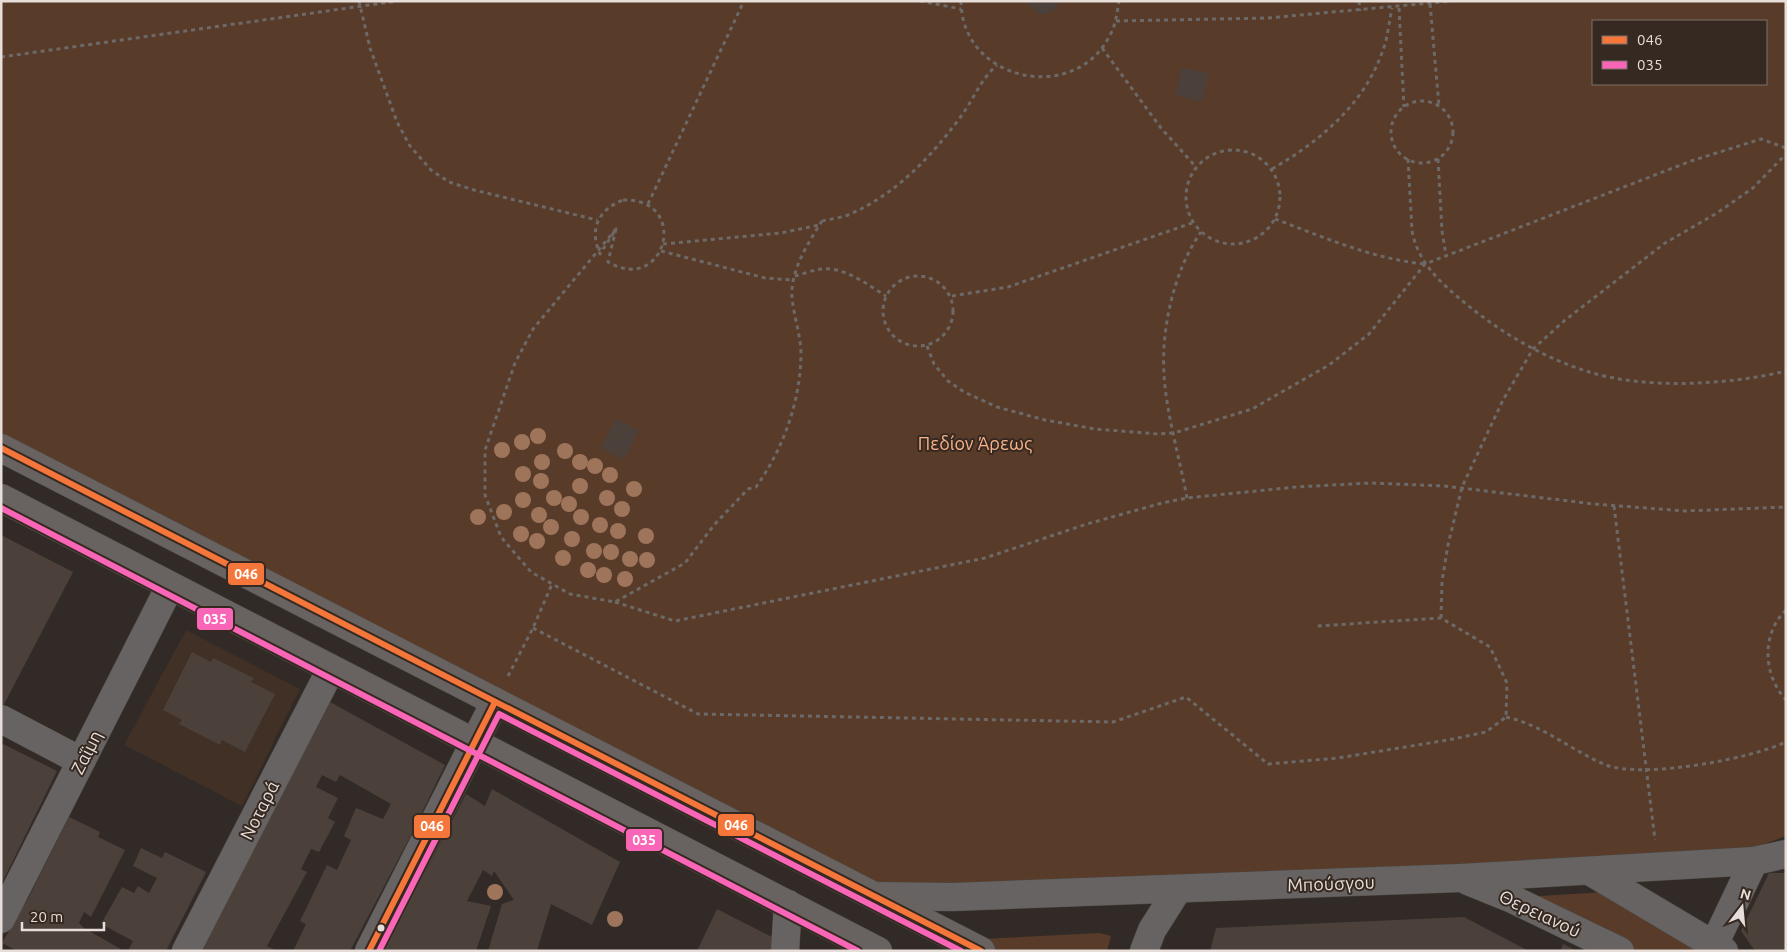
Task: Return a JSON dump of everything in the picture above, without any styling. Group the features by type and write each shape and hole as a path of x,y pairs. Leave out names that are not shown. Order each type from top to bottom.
{"main road":[{"path":"1,448 500,692 874,896 981,951"},
{"path":"1,498 878,951"}],"street":[{"name":"Ζαΐμη","path":"1,919 170,586"},
{"name":"Νοταρά","path":"186,951 331,669"},
{"path":"369,951 500,692"},
{"path":"1,719 81,761"},
{"name":"Μπούσγου","path":"874,896 952,898 1591,872 1754,861 1786,854"},
{"path":"1591,872 1716,949 1754,861"},
{"name":"Θερειανού","path":"1460,878 1510,898 1620,951"},
{"path":"1144,951 1156,922 1178,889"},
{"path":"785,951 788,904"}],"path":[{"path":"359,1 370,48 396,122 414,152 431,170 449,182 474,190 598,220"},
{"path":"1,57 398,1"},
{"path":"648,204 744,1"},
{"path":"920,1 961,9"},
{"path":"961,1 961,9 967,31 980,50 997,65 1014,73 1033,78 1071,72 1088,62 1102,48 1116,21 1119,1"},
{"path":"1359,1 1360,11"},
{"path":"1116,21 1259,18 1399,8 1452,1"},
{"path":"1430,4 1438,106"},
{"path":"1272,170 1306,149 1331,128 1364,88 1383,49 1392,8"},
{"path":"1399,8 1404,107"},
{"path":"1102,48 1161,128 1196,167"},
{"path":"660,251 777,280 796,280 795,276 806,249 822,221 847,216 899,185 914,173 963,114 987,74 997,65"},
{"path":"1421,101 1438,106 1448,114 1454,133 1452,143 1438,159 1418,163 1408,160 1394,145 1391,135 1396,116 1404,107 1421,101"},
{"path":"927,346 934,364 948,381 964,392 997,408 1045,420 1095,429 1158,434 1174,433 1252,409 1329,366 1370,334 1425,264 1717,152 1761,139 1786,148"},
{"path":"1226,150 1239,150 1251,153 1263,160 1272,170 1280,190 1280,201 1275,219 1264,234 1242,244 1217,242 1201,232 1192,223 1185,197 1188,180 1196,167 1213,154 1226,150"},
{"path":"1441,618 1442,581 1448,545 1462,487 1503,400 1533,349 1572,315 1665,243 1717,213 1752,188 1786,154"},
{"path":"1438,159 1442,231 1446,255"},
{"path":"1408,160 1412,231 1414,242 1425,264 1451,291 1480,315 1533,349 1587,372 1629,380 1701,383 1786,371"},
{"path":"623,200 633,200 648,204 659,216 663,224 663,244 652,262 641,268 630,270 618,268 608,262 616,229 600,254 595,243 594,231 603,211 623,200"},
{"path":"1275,219 1349,246 1388,257 1425,264"},
{"path":"663,244 781,233 823,224 822,221"},
{"path":"952,296 1016,284 1192,223"},
{"path":"616,229 533,329 515,363 484,450 485,495 501,537 531,572 570,594 615,602 675,621 985,558 1087,524 1187,498 1338,484 1462,487 1614,506 1685,511 1786,507"},
{"path":"1187,498 1165,386 1163,354 1175,292 1190,250 1201,232"},
{"path":"795,276 821,269 837,270 863,281 886,296"},
{"path":"615,602 685,563 714,524 748,489 756,487 767,472 781,444 798,390 801,355 792,296 795,276"},
{"path":"916,276 934,279 942,284 952,296 954,317 951,325 941,338 927,346 910,345 894,336 884,322 883,313 886,296 898,282 916,276"},
{"path":"1614,506 1658,867"},
{"path":"500,692 533,628 552,584"},
{"path":"1786,610 1772,630 1768,648 1768,666 1774,683 1786,700"},
{"path":"1317,626 1441,618 1490,647 1507,683 1506,717"},
{"path":"533,628 698,714 1113,722 1186,697 1268,764 1338,758 1448,740 1486,732 1506,717"},
{"path":"1506,717 1526,722 1605,764 1629,769 1715,762 1786,742"}],"shaded area":[{"path":"186,630 300,689 242,806 124,745"}],"green space":[{"name":"Πεδίον Άρεως","path":"1,1 1786,1 1786,836 1739,853 874,889 1,435"},
{"path":"1606,892 1697,951 1636,951 1524,897"},
{"path":"1099,933 1111,936 1107,951 995,951 982,939"}],"building":[{"path":"1028,1 1060,1 1053,12 1041,15 1031,8"},
{"path":"1182,67 1209,74 1202,102 1175,95"},
{"path":"615,419 639,430 624,460 601,448"},
{"path":"1,535 73,572 1,710"},
{"path":"192,652 211,662 213,658 254,678 251,682 275,694 245,752 222,740 220,745 179,724 182,720 163,710"},
{"path":"330,702 445,765 411,835 350,951 293,951 306,924 300,921 327,865 337,870 351,840 344,836 356,808 383,819 391,804 340,775 336,782 322,775 316,787 338,798 328,818 335,822 319,852 311,849 301,869 307,872 267,946 277,951 199,951"},
{"path":"1,743 57,771 1,885"},
{"path":"492,789 620,862 592,925 551,904 537,951 488,951 502,904 514,900 494,871 492,876 483,870 467,901 491,906 476,951 384,951 466,794 485,806"},
{"path":"69,817 100,832 98,837 125,850 91,917 84,912 79,923 84,928 124,951 17,951 2,943 29,897"},
{"path":"141,848 162,858 165,852 206,872 166,951 128,951 133,941 101,924 122,887 134,893 138,886 149,893 157,878 133,866"},
{"path":"1769,873 1786,873 1786,951 1755,951 1741,931"},
{"path":"717,909 776,939 774,951 697,951"},
{"path":"1464,917 1529,951 1210,951 1216,928"},
{"path":"1563,944 1577,951 1560,951"}],"transit line":[{"name":"046","path":"1,448 981,951"},
{"name":"035","path":"1,508 858,951"},
{"name":"046","path":"369,951 495,702"},
{"name":"035","path":"379,951 499,714 961,951"}]}
